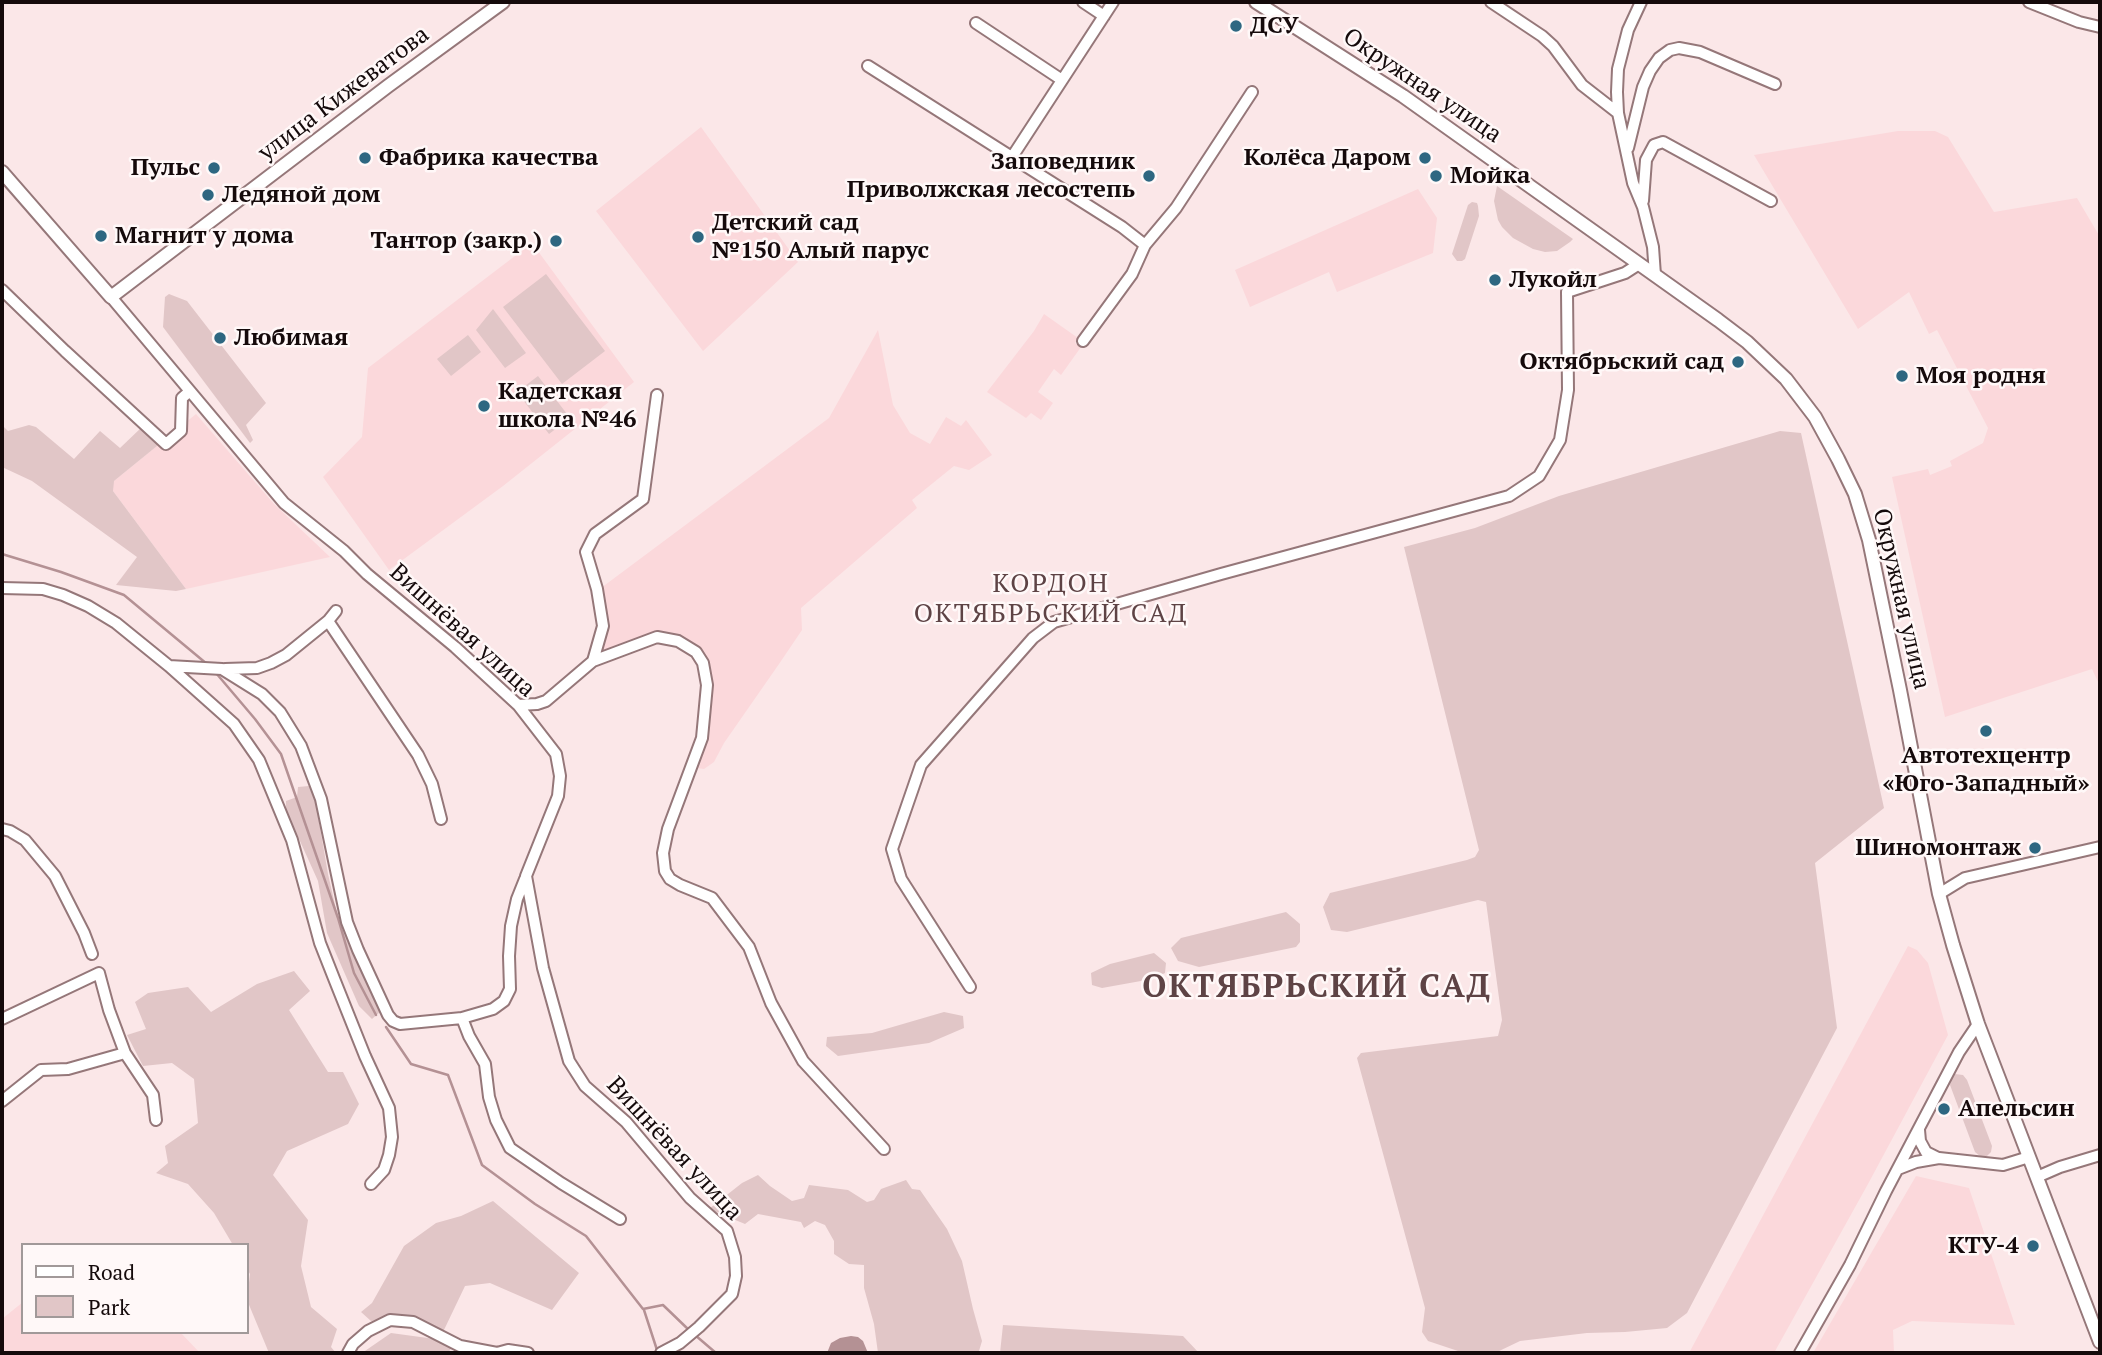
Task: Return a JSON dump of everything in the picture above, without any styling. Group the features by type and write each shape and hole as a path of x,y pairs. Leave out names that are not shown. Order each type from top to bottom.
{"main road":[{"name":"улица Кижеватова","path":"111,298 388,86 503,2"},
{"name":"Окружная улица","path":"1256,2 1403,96 1748,342 1786,379 1815,417 1839,459 1869,540 1939,894 1978,1024 2100,1342"},
{"name":"Вишнёвая улица","path":"2,172 111,298"}],"street":[{"path":"1083,2 1104,16"},
{"path":"1012,157 1113,2"},
{"path":"1491,2 1542,36 1553,46 1582,85 1618,113"},
{"path":"1641,2 1628,30 1618,69 1618,113 1633,183 1643,207 1653,247 1655,275"},
{"path":"2029,2 2079,22 2100,27"},
{"path":"976,23 1062,80"},
{"path":"1627,150 1643,87 1650,71 1670,50 1679,48 1700,52 1775,84"},
{"path":"868,66 1122,227 1145,245"},
{"path":"1083,341 1132,274 1145,245 1177,208 1252,92"},
{"path":"1643,207 1646,160 1654,145 1663,142 1771,201"},
{"path":"970,987 901,879 892,849 921,765 1033,638 1055,622 1234,570 1509,496 1539,476 1560,440 1568,390 1567,292 1625,273 1639,264"},
{"path":"2,290 166,444 181,431 182,398 190,391"},
{"name":"Вишнёвая улица","path":"111,298 284,503 344,551 518,705 556,754 560,776 558,796 526,876 543,968 569,1061 585,1086 626,1122 690,1198 727,1231 735,1257 736,1276 732,1294 689,1335 661,1353"},
{"path":"593,662 603,626 597,589 586,552 595,534 643,499 657,395"},
{"path":"2,588 43,589 63,595 116,623 234,724 259,760 284,820 320,943 389,1108 392,1137 390,1155 384,1170 371,1184"},
{"path":"169,666 257,668 286,654 328,621 336,611"},
{"path":"328,621 418,755 432,784 441,818"},
{"path":"518,705 546,701 593,662 657,637 678,641 696,652 703,663 707,685 702,738 668,829 663,853 665,871 670,879 680,885 712,898 749,947 771,1003 803,1061 884,1149"},
{"path":"222,669 272,702 301,746 321,799 347,922 393,1021 400,1024 462,1018 493,1009 505,1001 510,989 511,926 526,876"},
{"path":"6,830 25,840 55,876 92,954"},
{"path":"1939,894 1965,878 2100,846"},
{"path":"2,1019 99,973 125,1053 153,1095 156,1120"},
{"path":"462,1018 485,1064 489,1097 496,1120 510,1148 620,1219"},
{"path":"1800,1353 1850,1265 1959,1052 1978,1024"},
{"path":"2,1101 41,1070 68,1069 125,1053"},
{"path":"1919,1128 1920,1141 1926,1152 1939,1158"},
{"path":"2036,1177 2100,1155"},
{"path":"1898,1169 1939,1158 2003,1165 2029,1157"},
{"path":"348,1353 353,1344 368,1331 390,1320 413,1322 460,1346 497,1353 508,1350 528,1353"}],"shaded area":[{"name":"Детский сад №150 Алый парус","path":"701,127 798,262 703,351 596,211"},
{"path":"1898,131 1935,131 1948,137 1994,212 2077,198 2100,237 2100,686 2092,669 1945,717 1892,477 1928,469 1930,475 1952,466 1950,461 1983,443 1988,428 1937,330 1929,334 1909,292 1858,329 1754,155"},
{"path":"1418,189 1437,218 1433,253 1337,292 1329,272 1250,307 1235,270"},
{"name":"Кадетская школа №46","path":"532,243 634,382 503,486 389,570 323,477 362,437 368,368"},
{"path":"1044,314 1078,338 1075,343 1081,347 1061,375 1054,369 1038,392 1053,403 1041,420 1031,413 1026,418 987,392"},
{"path":"878,330 893,405 910,433 930,444 946,417 961,426 966,420 992,455 969,470 954,466 912,500 917,508 801,608 802,630 724,743 714,762 704,769 697,768 707,738 707,662 657,633 599,653 601,588 829,418"},
{"path":"196,414 274,504 330,557 186,589 113,491 112,486 114,481"},
{"path":"1908,946 1917,950 1928,963 1948,1035 1868,1184 1774,1353 1689,1353"},
{"path":"1916,1176 1969,1188 2015,1325 1912,1321 1893,1330 1894,1353 1813,1353"},
{"path":"21,1304 21,1334 182,1334 200,1353 2,1353 2,1319"},
{"path":"851,1336 863,1341 868,1353 827,1353 831,1343"}],"green space":[{"path":"1497,186 1573,239 1557,251 1545,252 1513,238 1498,220 1494,201"},
{"path":"1477,203 1479,216 1465,259 1457,261 1452,254 1468,205"},
{"path":"546,274 605,351 562,384 503,307"},
{"path":"169,294 187,301 266,403 246,425 253,440 250,443 163,327 165,297"},
{"path":"493,309 526,353 505,368 476,330"},
{"path":"468,335 481,352 451,376 437,359"},
{"path":"538,376 570,418 549,434 517,392"},
{"path":"2,425 8,431 29,425 36,427 74,459 100,431 120,448 142,427 157,440 157,446 114,481 113,491 186,589 176,591 116,585 137,557 32,481 2,467"},
{"path":"1780,431 1801,433 1884,808 1815,863 1837,1028 1687,1313 1667,1328 1520,1341 1495,1353 1458,1351 1428,1341 1422,1332 1425,1308 1357,1058 1361,1053 1498,1036 1502,1020 1486,902 1478,900 1347,932 1331,930 1323,907 1330,893 1467,860 1475,857 1479,850 1404,547 1475,528 1559,496"},
{"path":"309,786 316,804 338,918 381,1011 372,1019 359,1006 327,933 318,881 286,810 286,801 297,797 298,787"},
{"path":"1286,912 1300,924 1300,942 1296,947 1199,967 1178,961 1171,948 1181,938"},
{"path":"1154,953 1166,963 1165,973 1152,979 1102,988 1092,985 1091,973 1110,964"},
{"path":"294,971 310,991 289,1010 328,1072 343,1072 359,1104 348,1124 287,1151 273,1175 308,1220 301,1266 311,1307 337,1329 331,1347 336,1353 269,1353 248,1302 248,1243 232,1243 214,1213 188,1184 156,1173 168,1163 165,1146 198,1123 194,1079 172,1063 143,1066 127,1035 146,1029 135,1002 148,993 188,987 211,1012 257,984"},
{"path":"944,1012 963,1016 964,1028 929,1043 838,1056 826,1046 827,1037 872,1033"},
{"path":"1955,1074 1963,1075 1967,1080 1992,1146 1987,1156 1980,1156 1975,1152 1950,1085"},
{"path":"758,1175 792,1201 804,1198 809,1185 848,1190 867,1202 874,1200 881,1189 906,1180 912,1189 920,1190 947,1229 962,1261 982,1341 979,1351 878,1353 874,1324 864,1288 864,1265 849,1264 834,1254 834,1241 825,1225 815,1221 804,1228 801,1222 758,1214 745,1224 709,1209 742,1183"},
{"path":"493,1201 579,1273 552,1310 490,1283 465,1286 443,1332 403,1318 371,1321 361,1312 372,1303 404,1246 436,1223 461,1216"},
{"path":"1003,1325 1183,1336 1199,1353 1000,1353"},
{"path":"391,1333 435,1339 452,1347 448,1353 362,1353"}],"waterway":[{"path":"2,554 124,595 207,664"},
{"path":"216,673 281,754 338,918 354,973 376,1015"},
{"path":"386,1027 411,1064 448,1075 482,1165 535,1204 586,1236 643,1309 663,1305 690,1331"},
{"path":"644,1310 657,1350"},
{"path":"695,1335 716,1353"}],"place":[{"name":"ДСУ","path":"1236,26"},
{"name":"Фабрика качества","path":"365,158"},
{"name":"Колёса Даром","path":"1425,158"},
{"name":"Пульс","path":"214,168"},
{"name":"Заповедник Приволжская лесостепь","path":"1149,176"},
{"name":"Мойка","path":"1436,176"},
{"name":"Ледяной дом","path":"208,195"},
{"name":"Магнит у дома","path":"101,236"},
{"name":"Детский сад №150 Алый парус","path":"698,237"},
{"name":"Тантор (закр.)","path":"556,241"},
{"name":"Лукойл","path":"1495,280"},
{"name":"Любимая","path":"220,338"},
{"name":"Октябрьский сад","path":"1738,362"},
{"name":"Моя родня","path":"1902,376"},
{"name":"Кадетская школа №46","path":"484,406"},
{"name":"Автотехцентр «Юго-Западный»","path":"1986,731"},
{"name":"Шиномонтаж","path":"2035,848"},
{"name":"Апельсин","path":"1944,1109"},
{"name":"КТУ-4","path":"2033,1246"}],"district":[{"name":"КОРДОН ОКТЯБРЬСКИЙ САД","path":"1051,600"},
{"name":"ОКТЯБРЬСКИЙ САД","path":"1317,988"}]}
